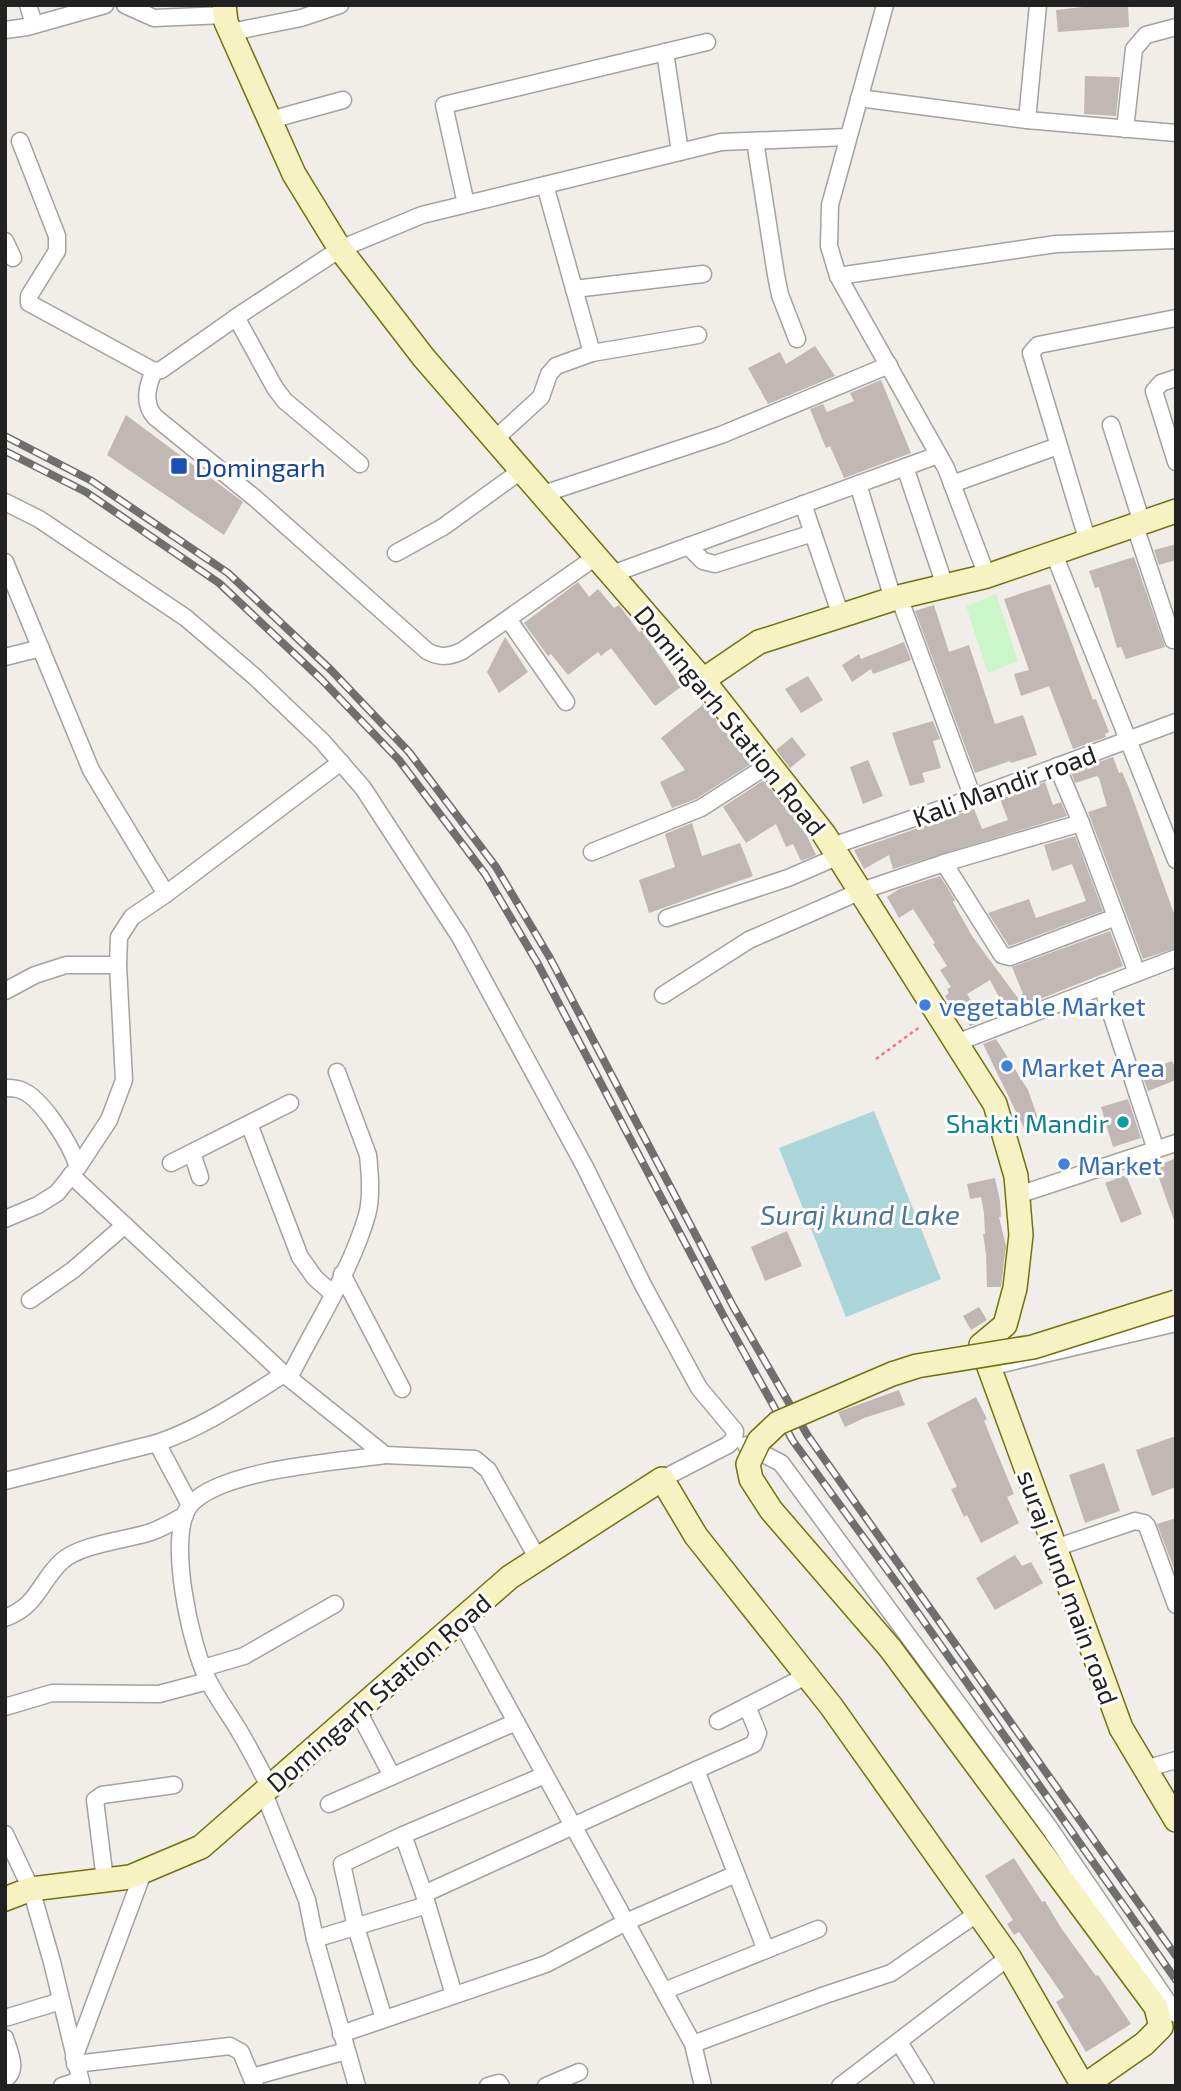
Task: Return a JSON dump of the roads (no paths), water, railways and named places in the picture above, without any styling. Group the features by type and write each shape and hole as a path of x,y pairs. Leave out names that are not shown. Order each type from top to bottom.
{"street":[{"path":"29,5 34,24"},
{"path":"5,30 105,5"},
{"path":"125,5 154,18 301,18 340,5"},
{"path":"885,5 830,205 830,246 838,276 952,484 986,576"},
{"path":"1027,120 1038,5"},
{"name":"Domingarh Station Road","path":"227,17 294,174 340,249 424,358 703,680 770,764 835,851 995,1104 1016,1176 1021,1235 1015,1288 1005,1325 981,1345"},
{"path":"1125,129 1134,48 1146,36 1176,27"},
{"path":"466,204 444,105 707,42"},
{"path":"665,52 680,152"},
{"path":"859,98 1027,120 1176,133"},
{"path":"270,120 343,100"},
{"path":"597,556 459,652 438,657 427,651 256,499 155,417 148,405 151,378 236,317 340,249 422,215 720,142 848,137"},
{"path":"20,141 58,243 57,251 29,296 29,303 151,378"},
{"path":"755,141 780,295 797,339"},
{"path":"545,185 592,353"},
{"path":"838,276 1056,244 1176,240"},
{"path":"5,241 13,258"},
{"path":"574,289 703,274"},
{"path":"236,317 285,401 360,464"},
{"path":"1088,542 1032,359 1032,349 1038,345 1176,318"},
{"path":"495,439 541,397 549,374 556,366 592,353 698,335"},
{"path":"543,494 721,435 889,365"},
{"path":"1176,378 1161,383 1154,391 1176,462"},
{"path":"1111,425 1173,640"},
{"path":"952,484 1058,446"},
{"path":"612,574 938,455"},
{"path":"905,467 945,586"},
{"path":"396,553 443,527 522,470"},
{"path":"858,484 896,598 972,798"},
{"path":"5,502 39,519 186,618 255,677 322,741 370,798 460,937 585,1167 643,1285 699,1388 735,1431 734,1439 781,1463 1048,1826 1176,2014"},
{"path":"803,504 841,615"},
{"path":"703,680 759,642 896,598 986,576 1176,511"},
{"path":"688,546 703,561 715,564 813,533"},
{"path":"1054,554 1176,860"},
{"path":"5,562 92,770 166,894"},
{"path":"508,619 566,702"},
{"path":"5,657 41,648"},
{"name":"Kali Mandir road","path":"667,918 788,878 835,851 1176,722"},
{"path":"5,1219 38,1205 57,1193 109,1120 124,1080 119,937 132,917 341,762"},
{"path":"592,852 701,808 770,764"},
{"path":"1057,766 1137,973"},
{"path":"663,995 749,940 861,891 944,863 1081,823"},
{"path":"944,863 1002,955 1010,957 1116,917"},
{"path":"956,1043 1176,958"},
{"path":"5,991 36,975 66,965 118,965"},
{"path":"1102,986 1156,1150"},
{"path":"5,1481 157,1443 201,1426 286,1376 342,1274 368,1213 368,1155 337,1072"},
{"path":"5,1088 18,1088 43,1110 67,1143 75,1171 125,1226 286,1376 385,1455"},
{"path":"171,1163 290,1103"},
{"path":"248,1124 300,1257 315,1278 332,1293"},
{"path":"1018,1195 1176,1143"},
{"path":"192,1153 200,1177"},
{"path":"30,1300 73,1270 125,1226"},
{"path":"342,1274 402,1389"},
{"path":"663,1479 696,1536 808,1675 1009,1957 1083,2086 1144,2044 1161,2027 1156,2007 890,1648 771,1510 751,1479 748,1464 759,1441 778,1423 892,1374 917,1366 1033,1347 1176,1302"},
{"path":"989,1367 1176,1323"},
{"path":"828,1391 897,1365 981,1345"},
{"name":"suraj kund main road","path":"981,1345 1121,1728 1176,1820"},
{"name":"Domingarh Station Road","path":"5,1899 31,1889 130,1877 201,1847 510,1577 663,1479 728,1445 734,1439"},
{"path":"157,1443 187,1510 180,1529 182,1588 205,1674 241,1734 266,1789 304,1892 357,2086"},
{"path":"5,1618 20,1612 34,1599 63,1559 80,1551 153,1532 187,1510 215,1487 270,1471 385,1455 475,1459 488,1470 538,1559"},
{"path":"1055,1548 1136,1521 1144,1523 1176,1605"},
{"path":"5,1707 52,1693 159,1694 244,1656 335,1604"},
{"path":"460,1620 693,2044 703,2086"},
{"path":"718,1721 808,1675"},
{"path":"315,1939 356,1927 425,1899 572,1825 754,1744 758,1733 747,1706"},
{"path":"357,1709 392,1776"},
{"path":"329,1804 516,1722"},
{"path":"1145,1769 1176,1760"},
{"path":"696,1770 766,1950"},
{"path":"384,2019 356,1927 342,1864 545,1775"},
{"path":"105,1880 95,1800 102,1795 174,1785"},
{"path":"5,1834 31,1889 81,2083 62,2086"},
{"path":"403,1835 454,1995"},
{"path":"74,2061 145,1870"},
{"path":"341,2034 546,1964 626,1922 736,1874"},
{"path":"693,2044 891,1973 978,1913"},
{"path":"664,1991 818,1929"},
{"path":"840,2086 1009,1957"},
{"path":"5,2018 61,2001"},
{"path":"5,2038 13,2069 7,2081"},
{"path":"899,2042 926,2086"},
{"path":"74,2061 230,2046 241,2052 254,2081 346,2051"},
{"path":"546,2086 579,2072"},
{"path":"488,2086 494,2083 501,2086"}],"water":[{"name":"Suraj kund Lake","path":"874,1111 941,1279 846,1317 779,1148"}],"railway":[{"path":"5,436 92,481 228,573 331,670 409,752 496,867 550,958 733,1306 808,1436 1176,1956"},
{"path":"5,451 86,492 219,583 321,679 399,760 485,874 538,964 722,1313 793,1441 899,1586 1176,1980"}],"place":[{"name":"Domingarh","path":"179,466"},
{"name":"vegetable Market","path":"925,1005"},
{"name":"Market Area","path":"1007,1066"},
{"name":"Shakti Mandir","path":"1123,1122"},
{"name":"Market","path":"1064,1164"}]}
